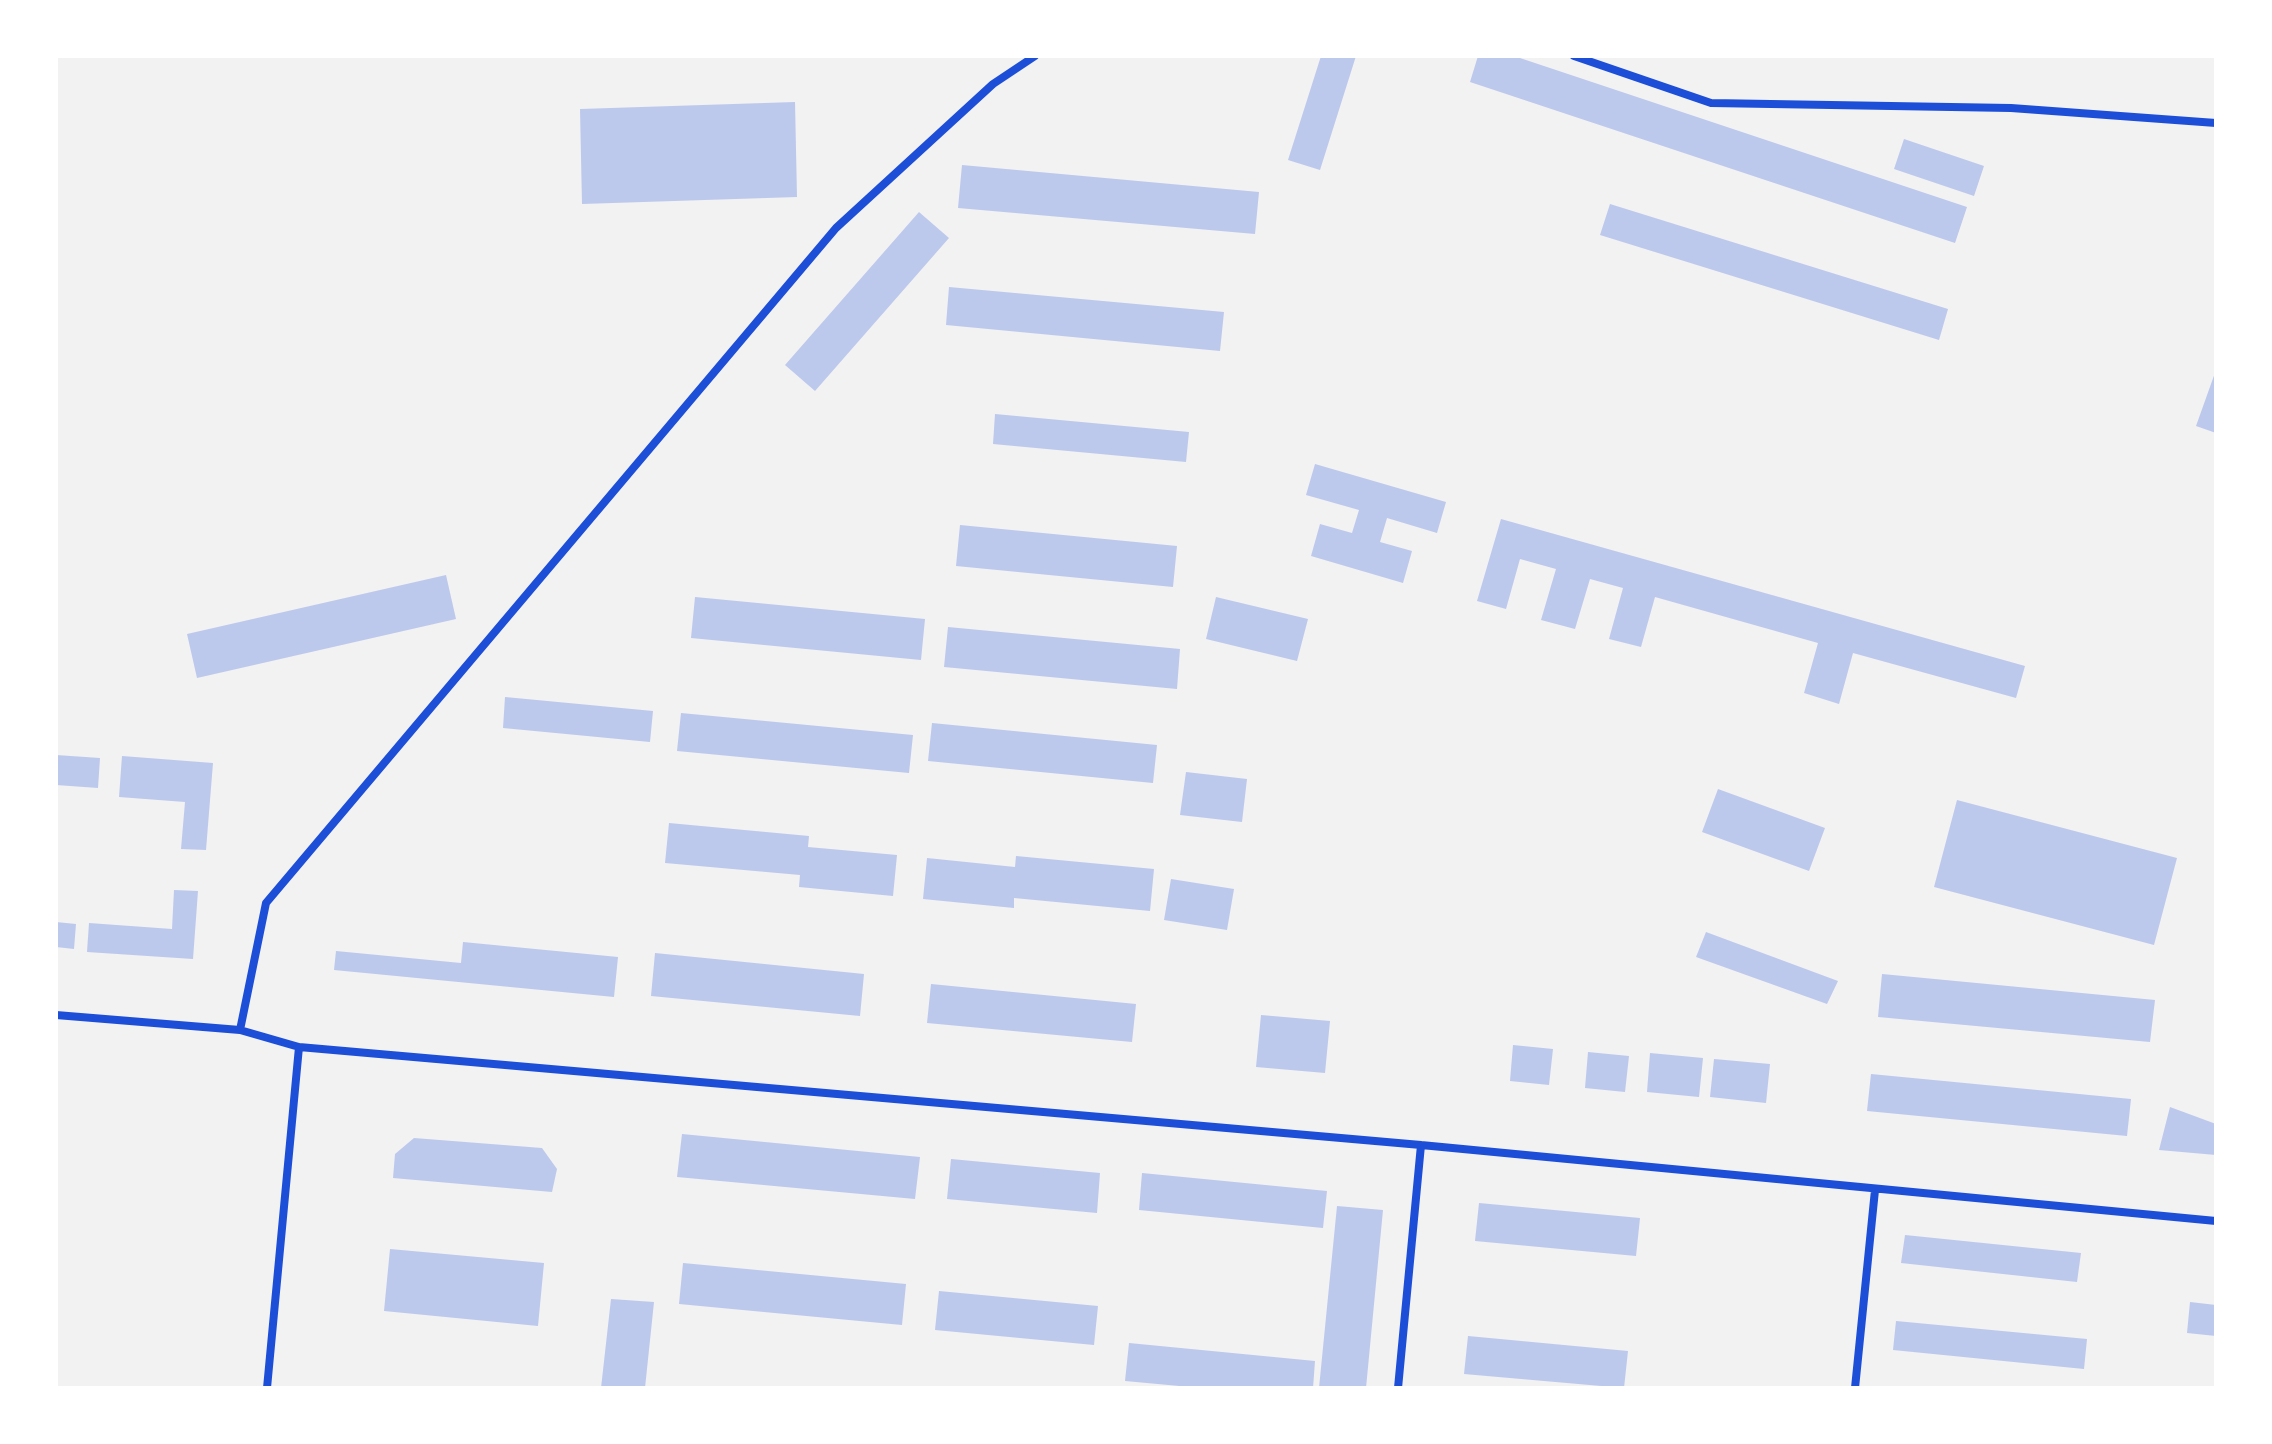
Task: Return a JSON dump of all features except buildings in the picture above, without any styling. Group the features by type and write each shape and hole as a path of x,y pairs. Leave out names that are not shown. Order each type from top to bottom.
{"street":[{"path":"240,1030 266,903 836,228 993,84 1035,56"},
{"path":"1574,56 1711,103 2011,108 2216,123"},
{"path":"56,1015 240,1030 299,1047 1421,1145 2216,1221"},
{"path":"267,1388 299,1047"},
{"path":"1398,1388 1421,1145"},
{"path":"1855,1388 1875,1190"}]}
